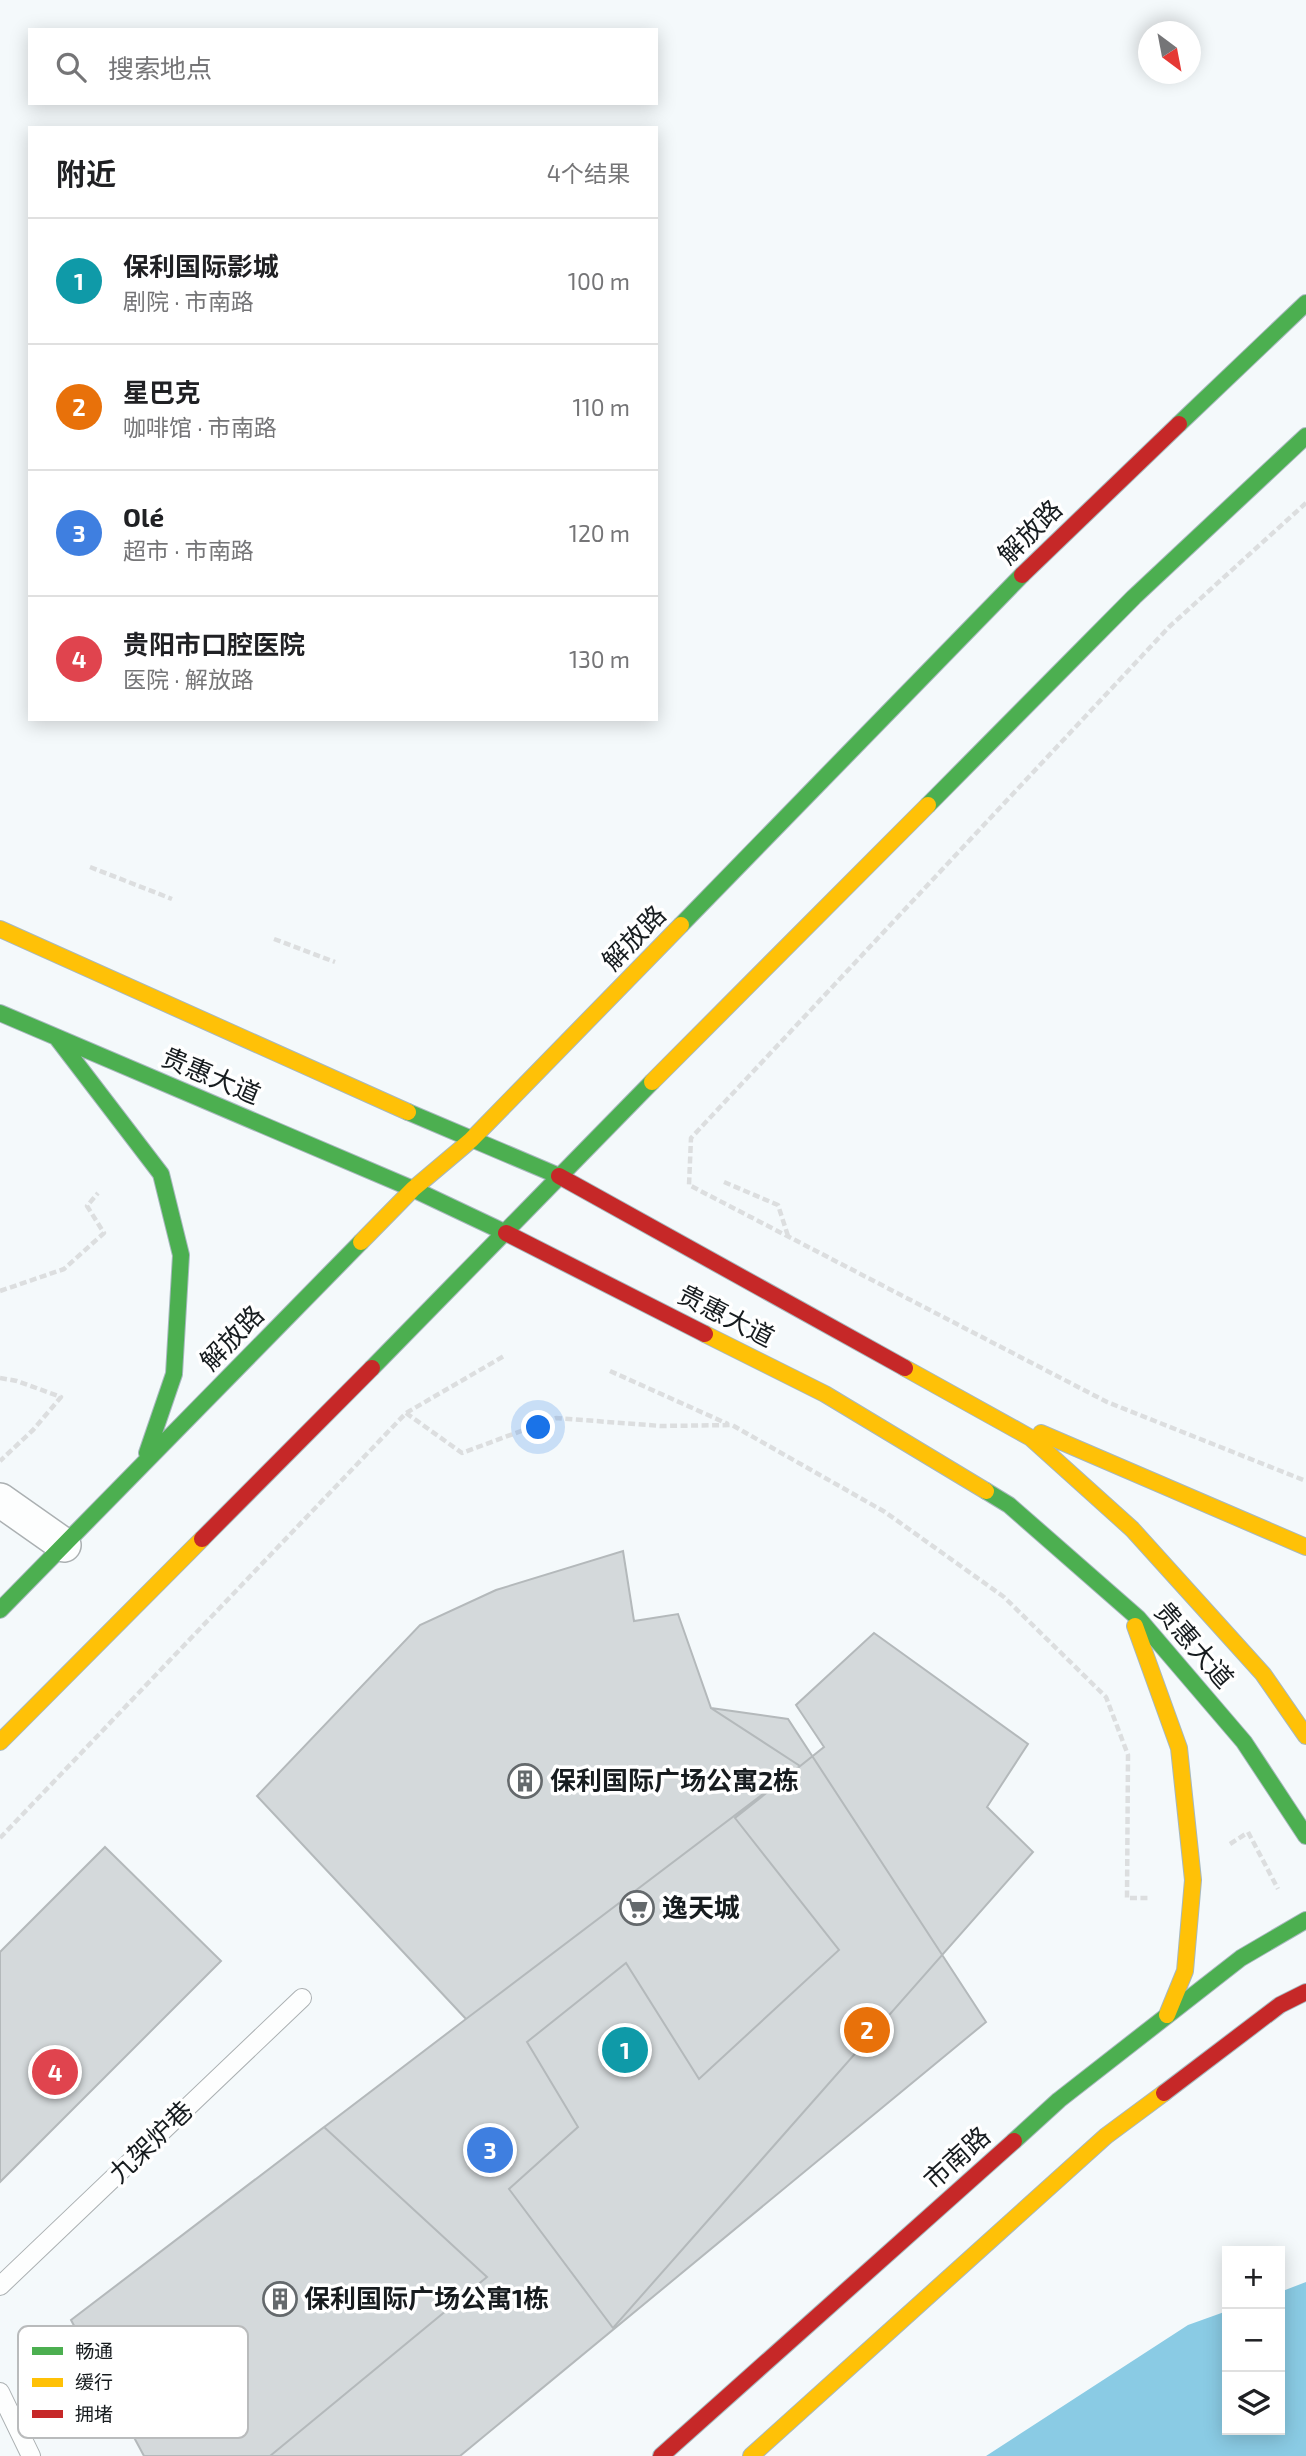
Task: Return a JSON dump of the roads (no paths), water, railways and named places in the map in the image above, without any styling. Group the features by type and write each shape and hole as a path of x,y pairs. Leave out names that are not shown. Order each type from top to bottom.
{"main road":[{"name":"解放路","path":"0,1610 413,1189 471,1140 1064,532 1306,303"},
{"path":"0,1742 1134,597 1306,436"},
{"name":"贵惠大道","path":"0,929 471,1140 559,1176 1031,1438 1132,1529 1263,1674 1306,1736"},
{"name":"贵惠大道","path":"0,1013 413,1189 506,1233 825,1394 1009,1505 1128,1608 1244,1742 1306,1836"},
{"path":"56,1037 161,1174 181,1255 174,1374 143,1464"},
{"path":"951,1394 1306,1547"},
{"path":"1128,1608 1179,1748 1193,1880 1185,1971 1166,2016"},
{"name":"市南路","path":"661,2456 1059,2100 1241,1958 1306,1920"},
{"path":"751,2456 1106,2136 1280,2005 1306,1992"}],"street":[{"path":"0,1500 64,1545"}],"lane":[{"name":"九架炉巷","path":"0,2286 302,1998"},
{"path":"0,2392 18,2429"},
{"path":"22,2438 31,2456"}],"water":[{"path":"1306,2282 1306,2456 986,2456 1188,2325 1222,2313 1222,2435 1285,2435 1285,2290"}],"place":[{"name":"保利国际广场公寓2栋","path":"525,1781"},
{"name":"逸天城","path":"637,1908"},
{"name":"星巴克","path":"867,2030"},
{"name":"保利国际影城","path":"625,2050"},
{"name":"贵阳市口腔医院","path":"55,2072"},
{"name":"Olé","path":"490,2150"},
{"name":"保利国际广场公寓1栋","path":"280,2299"}]}
